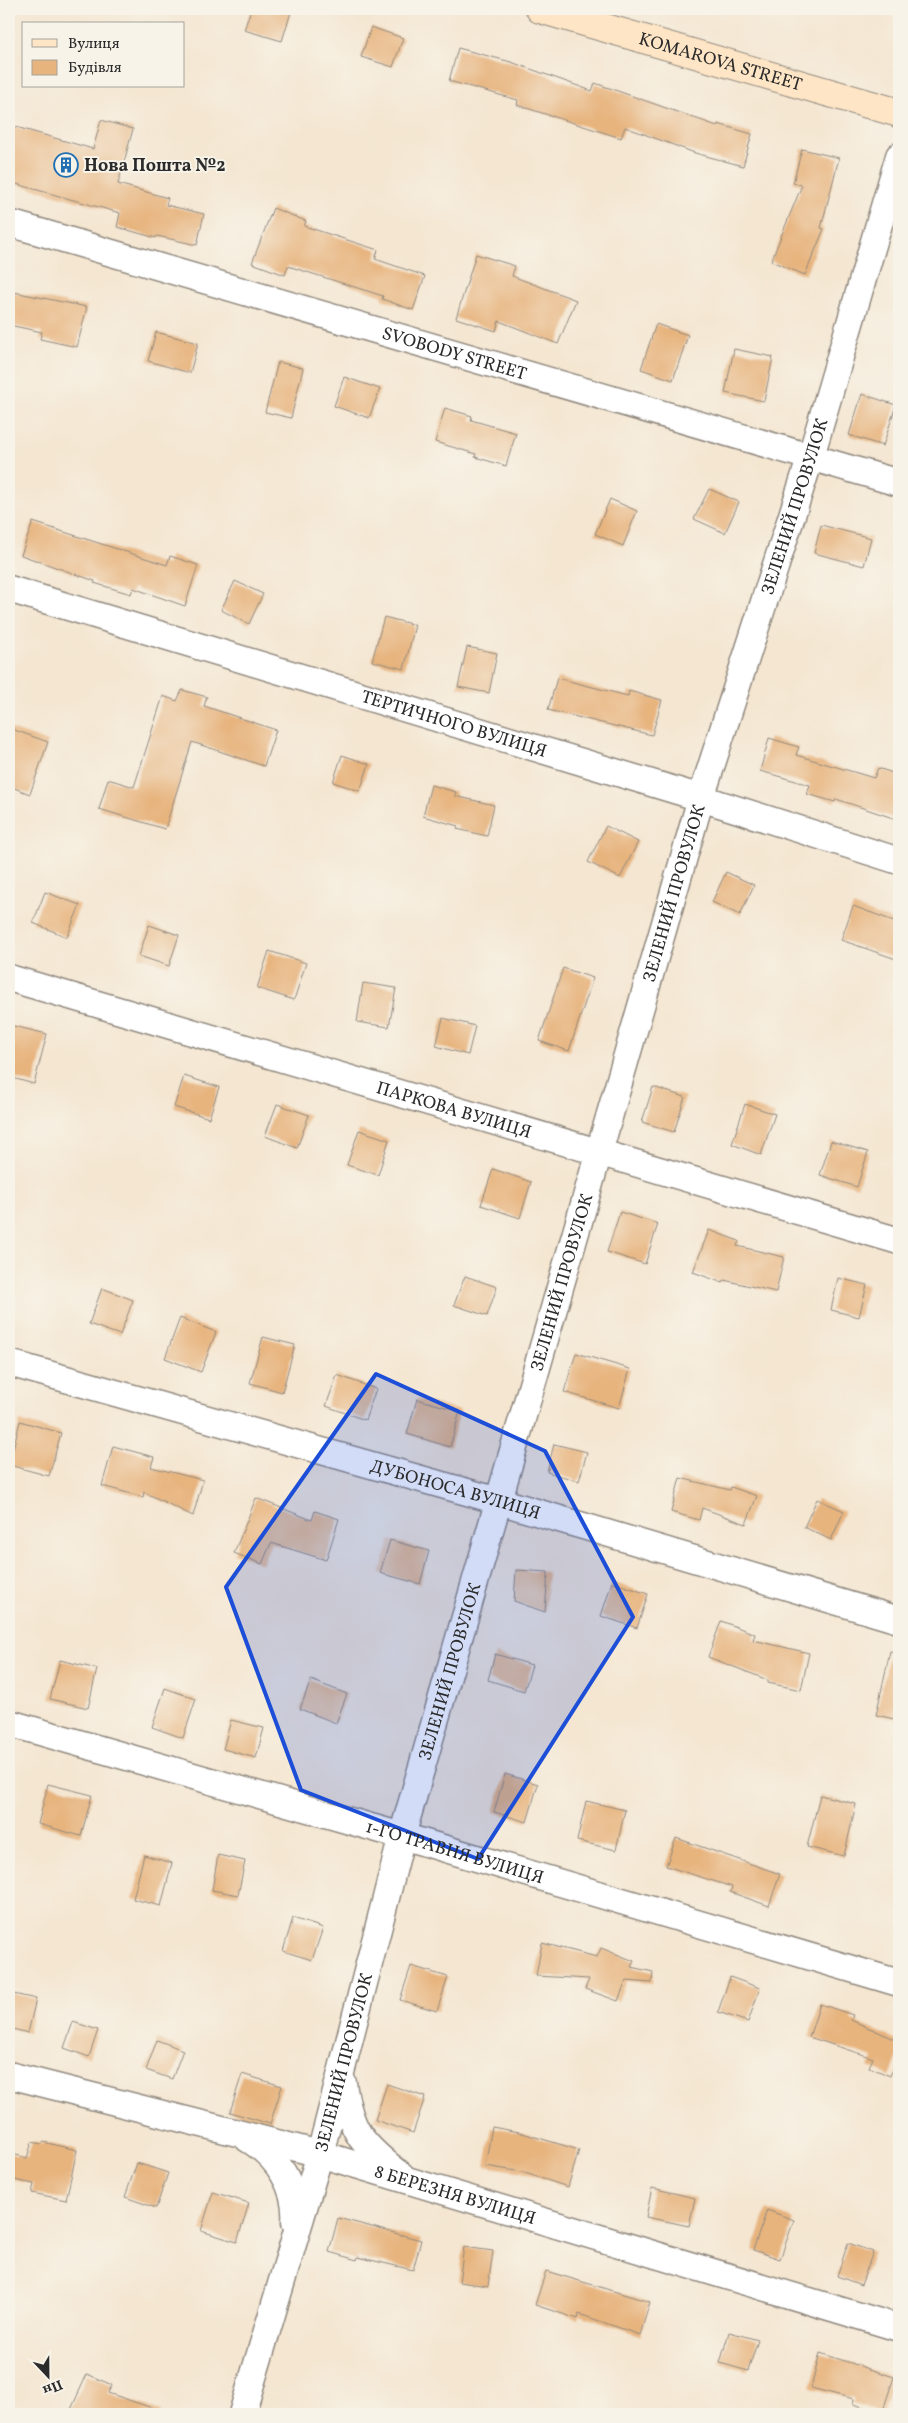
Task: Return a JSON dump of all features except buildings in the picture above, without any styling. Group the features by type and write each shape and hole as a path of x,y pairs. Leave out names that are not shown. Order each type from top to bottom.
{"main road":[{"name":"KOMAROVA STREET","path":"540,9 899,114"}],"street":[{"name":"ЗЕЛЕНИЙ ПРОВУЛОК","path":"242,2414 320,2154 402,1836 601,1152 701,798 811,456 899,156"},
{"name":"SVOBODY STREET","path":"9,223 899,483"},
{"name":"ТЕРТИЧНОГО ВУЛИЦЯ","path":"9,589 701,798 899,861"},
{"name":"ПАРКОВА ВУЛИЦЯ","path":"9,978 899,1241"},
{"name":"ДУБОНОСА ВУЛИЦЯ","path":"9,1363 499,1501 899,1620"},
{"name":"1-ГО ТРАВНЯ ВУЛИЦЯ","path":"9,1723 402,1836 899,1983"},
{"path":"341,2073 347,2112 356,2132 382,2159 409,2181"},
{"name":"8 БЕРЕЗНЯ ВУЛИЦЯ","path":"9,2074 320,2154 899,2328"},
{"path":"239,2133 259,2145 275,2160 285,2176 296,2207 294,2237"}],"highlighted area":[{"path":"376,1374 545,1451 633,1617 478,1859 301,1790 226,1587"}],"place":[{"name":"Нова Пошта №2","path":"66,165"}]}
